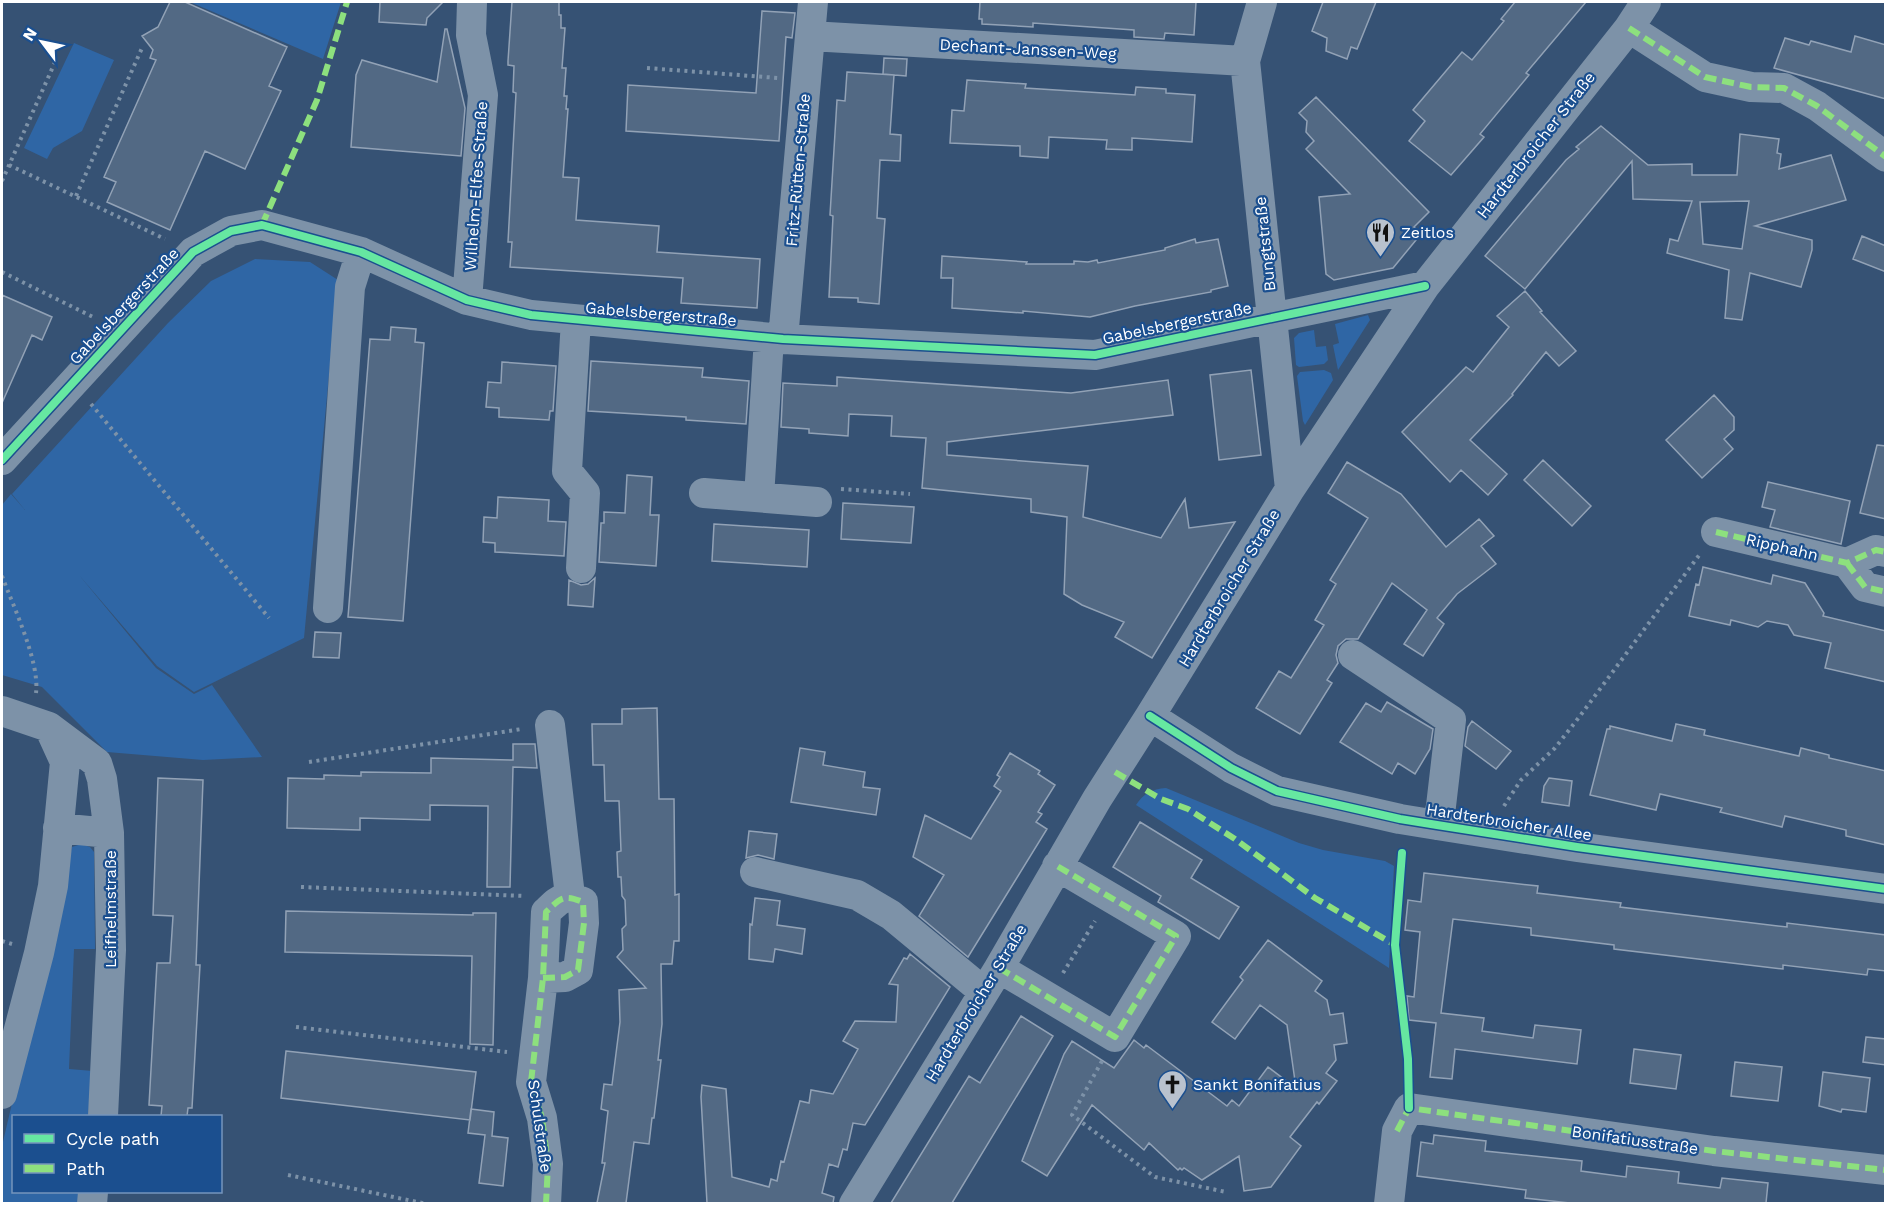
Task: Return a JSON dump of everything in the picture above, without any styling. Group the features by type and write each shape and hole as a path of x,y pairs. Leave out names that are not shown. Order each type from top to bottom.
{"street":[{"name":"Wilhelm-Elfes-Straße","path":"468,300 483,94 471,35 472,2"},
{"name":"Fritz-Rütten-Straße","path":"776,338 813,2"},
{"name":"Bungtstraße","path":"1262,2 1245,61 1290,489"},
{"name":"Hardterbroicher Straße","path":"854,1203 991,980 1097,799 1290,489 1425,286 1629,28 1646,2"},
{"path":"1629,28 1705,77 1751,87 1784,88 1817,106 1886,157"},
{"name":"Dechant-Janssen-Weg","path":"810,36 1245,61"},
{"name":"Gabelsbergerstraße","path":"2,460 193,252 231,231 262,225 361,252 468,300 531,315 776,338 1095,355 1425,286"},
{"path":"328,608 350,287 361,252"},
{"name":"Gabelsbergerstraße","path":"576,320 567,471 585,493 581,568"},
{"path":"759,497 776,338"},
{"path":"704,493 817,502"},
{"name":"Ripphahn","path":"1716,532 1847,563"},
{"path":"1886,552 1876,550 1847,563 1865,587 1886,592"},
{"path":"1353,655 1451,720 1437,825"},
{"name":"Hardterbroicher Allee","path":"1150,716 1231,768 1278,791 1400,819 1437,825 1570,846 1886,889"},
{"path":"2,1094 39,953 53,886 65,762 26,719"},
{"name":"Leifhelmstraße","path":"26,719 97,763 102,779 109,833 111,950 102,1115"},
{"name":"Schulstraße","path":"546,1203 548,1164 542,1118 531,1082 543,978 558,904 550,725"},
{"path":"58,828 109,833"},
{"path":"755,872 857,895 991,980 1048,997 1115,1037 1176,936 1057,866"},
{"name":"Bonifatiusstraße","path":"1389,1203 1398,1131 1409,1108 1714,1151 1886,1170"}],"path":[{"path":"76,196 142,48"},
{"path":"2,181 56,60"},
{"path":"647,68 806,81"},
{"path":"9,165 193,252"},
{"path":"2,272 121,331"},
{"path":"73,382 269,618"},
{"path":"817,502 837,489 910,494"},
{"path":"1503,807 1521,780 1555,748 1580,716 1716,532"},
{"path":"2,576 28,646 36,679 26,719"},
{"path":"309,762 550,725"},
{"path":"301,887 529,896 558,904"},
{"path":"1048,997 1110,896"},
{"path":"296,1027 534,1055"},
{"path":"1115,1037 1072,1115 1155,1177 1226,1192"},
{"path":"288,1174 427,1203"}],"shaded area":[{"path":"190,2 341,2 323,59"},
{"path":"74,43 114,60 82,131 53,148 47,159 24,148"},
{"path":"255,259 310,262 338,280 304,638 194,692 157,666 79,575 156,668 194,694 212,685 262,757 203,760 107,752 42,687 2,675 2,505 11,494 25,510 12,494 168,323 211,281"},
{"path":"1368,315 1370,320 1338,370 1333,345 1339,343 1335,324"},
{"path":"1314,330 1316,347 1326,346 1328,360 1324,364 1299,367 1296,365 1294,338 1299,333"},
{"path":"1324,370 1331,373 1333,380 1305,425 1297,376 1300,372"},
{"path":"1166,788 1299,843 1323,850 1385,861 1394,866 1389,968 1136,805 1148,793"},
{"path":"81,844 90,847 94,852 95,949 74,949 69,1069 93,1071 88,1115 12,1115 12,1193 81,1193 79,1203 2,1204 2,1146 72,847"}],"building":[{"path":"170,2 185,2 287,47 269,86 281,91 245,169 205,151 170,230 107,202 116,182 104,177 156,60 150,58 153,50 142,36 158,27"},
{"path":"380,2 443,2 427,18 426,25 379,22"},
{"path":"512,2 559,2 561,28 565,28 562,68 566,68 564,96 567,96 566,109 568,109 563,177 579,178 576,220 659,226 657,252 760,259 757,308 681,303 683,278 510,267 512,242 508,242 516,93 513,92 514,66 508,65"},
{"path":"980,2 1196,2 1194,35 1165,33 1164,39 1134,37 1134,30 1033,23 1033,27 982,24 982,19 979,19"},
{"path":"1323,2 1376,2 1357,49 1351,47 1347,59 1326,51 1327,38 1312,31"},
{"path":"1515,2 1586,2 1526,73 1529,75 1480,134 1484,137 1451,175 1409,141 1425,121 1413,110 1462,52 1472,60 1504,21 1501,19"},
{"path":"762,11 795,13 792,38 786,37 779,141 626,131 628,85 756,93"},
{"path":"445,29 447,29 465,108 461,156 351,147 356,75 362,60 437,82"},
{"path":"1855,36 1886,45 1886,99 1774,68 1785,38 1809,45 1811,41 1851,52"},
{"path":"884,58 907,59 906,76 883,74"},
{"path":"847,72 894,75 890,134 901,135 900,161 880,160 877,218 885,219 879,304 858,302 858,298 829,297 833,216 830,215 837,100 845,101"},
{"path":"967,80 1026,84 1025,88 1135,95 1136,87 1166,89 1166,93 1195,95 1192,142 1132,138 1132,150 1106,149 1107,140 1049,137 1048,158 1020,156 1020,146 950,143 952,110 964,111"},
{"path":"1316,97 1429,212 1414,227 1421,234 1393,268 1334,280 1326,274 1319,197 1350,194 1306,149 1314,141 1306,132 1307,121 1299,113"},
{"path":"1601,126 1648,165 1692,164 1692,175 1737,175 1740,134 1779,139 1777,153 1781,154 1779,169 1831,155 1846,200 1755,226 1812,240 1812,250 1801,287 1750,273 1742,320 1725,318 1729,270 1667,253 1670,239 1678,241 1692,201 1633,199 1632,161 1525,289 1485,256 1566,160 1579,149 1576,147","holes":["1749,201 1742,249 1703,244 1700,202"]},
{"path":"1862,236 1886,246 1886,272 1853,259"},
{"path":"1195,239 1196,243 1218,239 1228,286 1211,290 1211,292 1090,317 952,308 953,278 941,278 942,256 1027,262 1026,264 1074,264 1074,261 1097,260 1098,263 1165,250 1165,248"},
{"path":"1525,291 1542,311 1540,312 1576,351 1559,366 1546,352 1513,395 1470,440 1507,474 1488,495 1461,470 1450,482 1402,432 1466,367 1473,372 1509,327 1497,316"},
{"path":"2,295 52,317 42,340 32,335 2,403"},
{"path":"391,327 416,329 415,342 424,343 403,621 348,617 370,339 390,340"},
{"path":"591,361 703,368 702,377 749,381 746,424 686,420 686,417 588,411"},
{"path":"502,362 556,366 553,411 550,411 549,420 499,417 499,408 486,407 488,382 501,383"},
{"path":"1251,370 1261,455 1219,460 1210,375"},
{"path":"837,377 1071,393 1168,380 1173,415 947,442 947,455 1088,466 1083,517 1161,538 1185,499 1189,528 1235,522 1152,658 1115,637 1124,622 1082,605 1064,594 1067,517 1031,512 1031,499 922,488 926,438 891,436 892,416 849,414 848,436 809,433 809,429 781,427 783,383 837,386"},
{"path":"1714,395 1734,417 1734,430 1724,439 1733,449 1702,478 1666,440"},
{"path":"1877,445 1886,446 1886,519 1860,513"},
{"path":"1543,460 1591,506 1572,526 1524,480"},
{"path":"1347,462 1401,494 1446,547 1479,519 1494,536 1481,546 1496,564 1457,594 1437,618 1444,624 1423,656 1404,644 1427,610 1392,583 1358,639 1346,639 1338,646 1336,655 1338,663 1327,680 1332,683 1300,734 1256,708 1279,671 1291,678 1324,625 1315,620 1336,584 1330,580 1368,518 1328,493"},
{"path":"627,475 652,477 650,515 659,515 656,566 599,562 601,523 604,523 604,512 625,513"},
{"path":"1768,482 1850,501 1841,544 1770,527 1775,510 1762,507"},
{"path":"498,497 549,500 548,521 566,522 564,556 495,552 495,543 483,542 484,517 497,518"},
{"path":"843,503 914,507 911,543 841,539"},
{"path":"714,524 809,530 807,567 712,561"},
{"path":"1703,567 1771,584 1773,575 1805,583 1824,613 1823,616 1886,631 1886,682 1825,668 1831,643 1794,635 1788,625 1767,621 1758,627 1731,620 1730,625 1689,616 1696,584 1699,585"},
{"path":"595,578 593,607 568,605 569,580 581,585 588,584"},
{"path":"315,632 341,633 339,658 313,657"},
{"path":"1387,702 1433,729 1430,749 1415,774 1398,763 1392,774 1340,742 1366,703 1381,712"},
{"path":"657,708 659,799 674,799 675,895 679,894 679,941 674,941 672,964 661,964 662,1024 658,1060 661,1060 649,1144 634,1142 626,1203 597,1203 605,1163 602,1163 608,1111 601,1109 604,1084 612,1085 620,1022 619,990 646,988 617,957 623,950 622,929 626,925 625,900 622,896 621,877 618,877 617,852 621,851 619,801 605,801 604,765 593,765 592,724 622,724 622,709"},
{"path":"1472,721 1511,751 1496,769 1465,746 1468,727"},
{"path":"1676,724 1705,730 1704,735 1799,756 1801,748 1829,755 1829,758 1886,771 1886,845 1846,836 1846,830 1785,816 1782,827 1720,812 1722,808 1660,794 1656,810 1590,795 1607,729 1610,729 1610,726 1672,741"},
{"path":"513,744 535,744 537,768 513,767 510,887 487,887 488,806 430,805 430,820 360,818 360,830 287,828 288,778 324,779 324,775 361,776 361,772 431,773 431,758 513,760"},
{"path":"800,748 825,752 823,765 865,772 863,787 880,789 876,815 791,802"},
{"path":"1010,753 1040,771 1038,774 1055,785 1038,812 1042,814 1036,822 1047,829 968,957 919,916 944,875 913,857 925,815 971,839 1001,791 994,786 1000,777 997,775"},
{"path":"158,778 203,780 196,965 200,965 192,1108 188,1108 187,1115 161,1115 162,1106 149,1105 157,963 170,963 173,916 153,915"},
{"path":"1549,778 1572,781 1569,806 1542,802 1544,786"},
{"path":"1140,822 1202,860 1191,878 1239,907 1219,939 1158,902 1161,896 1113,867"},
{"path":"749,831 777,834 774,859 758,855 746,858"},
{"path":"1424,873 1538,886 1537,893 1621,903 1620,907 1787,927 1787,923 1886,935 1886,971 1868,969 1867,975 1783,965 1783,969 1614,949 1614,945 1531,935 1531,928 1453,919 1441,1013 1484,1018 1482,1031 1533,1038 1535,1025 1581,1030 1577,1064 1455,1049 1452,1079 1430,1077 1436,1023 1409,1020 1407,996 1414,997 1420,932 1405,930 1408,900 1421,902"},
{"path":"755,898 780,901 777,925 805,929 802,954 775,949 773,962 749,959 750,924 752,925"},
{"path":"286,911 473,915 473,913 496,913 493,1045 470,1044 472,956 285,952"},
{"path":"1268,940 1322,981 1315,991 1327,1000 1330,1015 1343,1013 1347,1043 1334,1045 1336,1060 1326,1073 1337,1081 1319,1104 1317,1102 1290,1137 1301,1146 1271,1187 1244,1191 1239,1156 1202,1180 1184,1168 1178,1170 1149,1143 1144,1150 1092,1105 1047,1176 1022,1161 1064,1054 1072,1041 1114,1068 1134,1040 1144,1048 1146,1045 1227,1106 1232,1100 1239,1106 1268,1067 1296,1088 1287,1025 1260,1005 1235,1039 1212,1022 1243,980 1240,977"},
{"path":"910,954 950,987 865,1125 853,1123 847,1150 843,1149 838,1167 829,1164 822,1193 834,1197 833,1203 707,1203 702,1085 726,1089 732,1177 769,1187 771,1179 777,1181 781,1161 784,1162 800,1101 809,1103 811,1090 833,1094 858,1049 843,1041 855,1021 896,1022 898,985 889,984 904,958 907,959"},
{"path":"1021,1016 1053,1036 952,1203 891,1203 969,1076 980,1083"},
{"path":"1866,1037 1886,1039 1886,1065 1863,1062"},
{"path":"1634,1049 1681,1055 1676,1089 1630,1083"},
{"path":"286,1051 476,1072 470,1120 281,1098"},
{"path":"1735,1062 1782,1067 1778,1101 1731,1096"},
{"path":"1823,1072 1870,1078 1866,1112 1842,1109 1841,1112 1819,1106"},
{"path":"471,1109 494,1112 492,1136 508,1138 503,1186 479,1183 485,1135 468,1133"},
{"path":"1434,1135 1486,1141 1485,1151 1582,1161 1581,1171 1626,1177 1627,1166 1679,1172 1678,1183 1720,1188 1722,1178 1768,1183 1766,1203 1570,1203 1525,1198 1526,1190 1417,1176 1421,1142 1433,1144"}],"marked path":[{"path":"262,225 317,100 347,2"},
{"path":"1629,28 1705,77 1751,87 1784,88 1817,106 1886,157"},
{"path":"1716,532 1847,563 1876,550 1886,552"},
{"path":"1847,563 1865,587 1886,592"},
{"path":"1115,772 1161,799 1188,809 1235,839 1315,898 1395,945"},
{"path":"999,968 1115,1037 1176,936 1057,866"},
{"path":"543,978 565,977 578,970 584,923 583,902 566,898 555,903 546,912 543,978 531,1082 542,1118 548,1164 546,1204"},
{"path":"1397,1131 1409,1108 1714,1151 1886,1170"}],"cycle path":[{"path":"2,460 193,252 231,231 262,225 361,252 467,300 531,315 783,339 1095,355 1425,286"},
{"path":"1150,716 1231,768 1277,791 1400,819 1437,825 1577,847 1886,889"},
{"path":"1402,853 1395,945 1408,1059 1409,1108"}],"place":[{"name":"Zeitlos","path":"1380,258"},
{"name":"Sankt Bonifatius","path":"1172,1110"}]}
